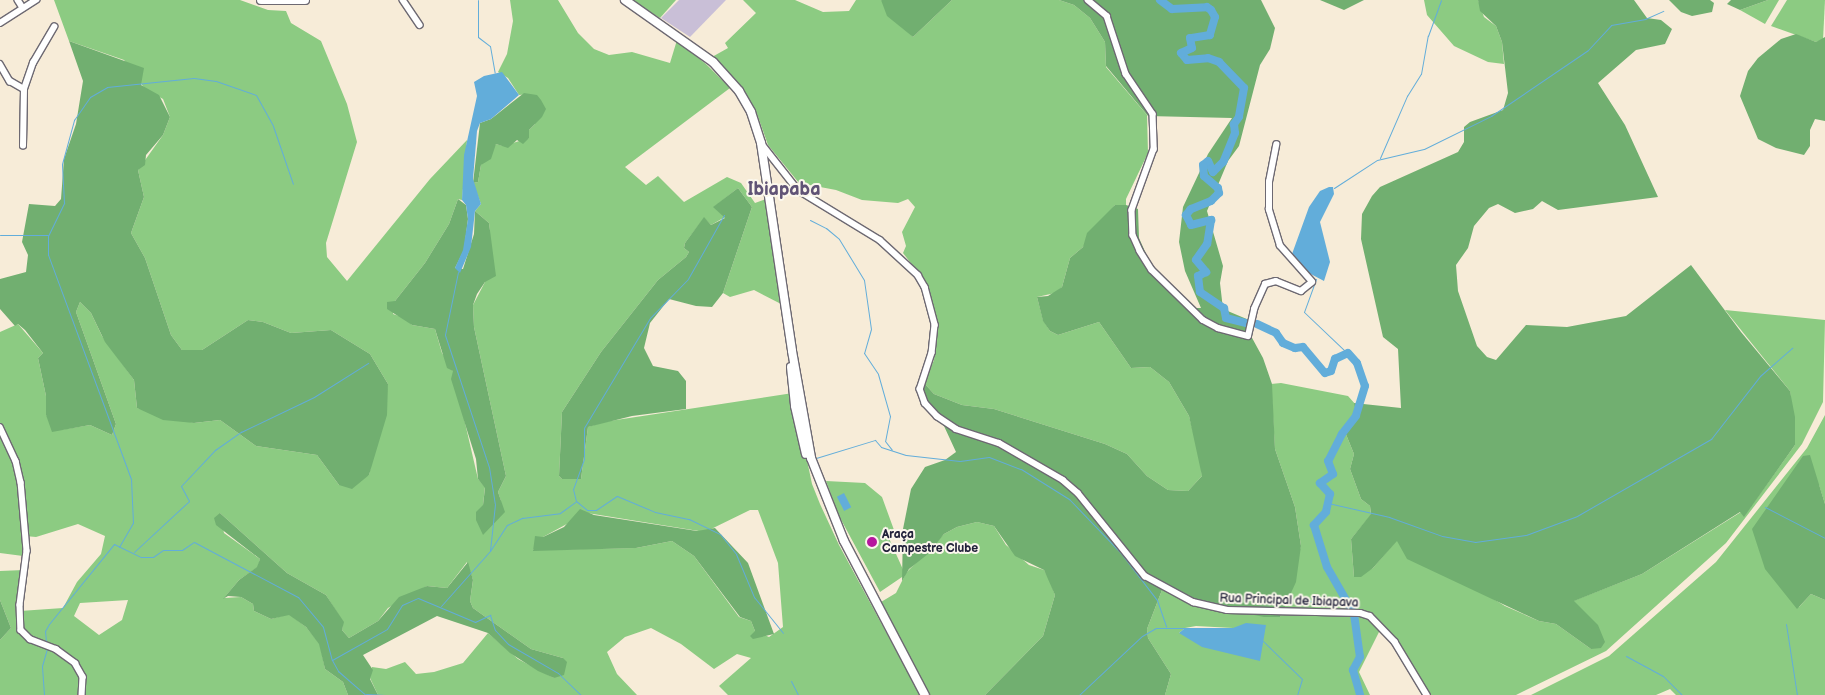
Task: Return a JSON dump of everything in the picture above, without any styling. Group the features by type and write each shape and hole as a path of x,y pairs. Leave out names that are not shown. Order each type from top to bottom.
{"main road":[{"path":"261,0 305,0"},
{"path":"625,0 725,74 747,102 761,143 792,351 795,406 807,461 834,532 862,576 925,695"}],"street":[{"path":"18,0 24,8"},
{"path":"0,23 36,0"},
{"path":"403,0 420,25"},
{"path":"1088,0 1107,16 1126,74 1153,114 1154,149 1132,210 1133,235 1140,251 1152,270 1203,320 1218,328 1248,336 1254,309 1265,284 1276,281 1301,291 1312,282 1280,246 1269,210 1269,182 1276,145"},
{"path":"23,146 24,89 33,64 54,27"},
{"path":"0,64 10,81 24,89"},
{"name":"Rua Principal de Ibiapava","path":"761,143 798,190 880,240 918,275 925,287 935,326 932,353 920,389 925,403 937,416 956,429 999,443 1029,458 1063,480 1078,493 1145,576 1171,587 1193,602 1227,610 1360,613 1370,616 1388,634 1427,695"},
{"path":"0,427 16,462 20,482 26,551 20,605 21,630 30,639 56,649 75,662 83,677 82,695"}],"shaded area":[{"path":"679,0 726,0 690,37 661,18"}],"green space":[{"path":"54,0 240,0 268,10 286,11 291,23 321,41 347,104 357,142 326,243 327,257 347,281 430,179 467,140 462,200 458,199 449,224 425,263 395,301 393,314 405,318 412,325 435,329 442,353 453,371 478,479 485,487 483,505 501,501 498,492 506,476 474,327 473,305 485,282 490,231 489,223 475,211 481,204 473,183 478,182 481,165 496,144 503,146 529,138 529,130 535,124 529,94 519,95 508,78 498,72 507,54 513,21 510,0 558,0 578,33 594,49 609,55 632,52 670,63 677,40 707,65 730,88 625,167 646,185 658,176 684,202 727,177 741,183 755,203 766,199 783,305 754,290 730,297 723,293 752,207 738,188 714,207 725,217 711,225 704,218 685,243 684,248 689,252 686,257 658,280 601,352 562,412 559,476 562,479 581,479 588,427 603,422 793,393 812,484 820,504 839,545 920,695 728,695 719,686 751,658 737,654 714,669 681,644 651,628 625,637 607,652 617,674 637,695 378,695 370,678 372,667 386,669 405,662 416,674 434,672 463,663 488,633 518,659 554,678 563,658 531,649 473,608 470,601 473,580 467,562 447,588 427,586 388,608 378,621 349,638 342,630 343,622 326,595 287,573 220,513 224,533 260,559 258,567 239,580 224,598 241,597 253,604 254,611 271,619 289,614 306,627 320,644 325,669 343,682 348,695 0,695 0,640 11,628 0,600 0,571 24,570 20,611 63,608 77,582 101,554 105,536 78,524 36,537 25,536 23,556 0,553 0,332 18,324 43,353 38,358 46,396 46,415 60,430 90,425 112,435 116,424 76,312 80,302 91,313 102,336 134,380 137,408 194,423 220,420 256,446 317,455 339,485 369,475 388,384 370,354 331,330 291,333 263,322 248,320 202,350 182,350 171,335 145,258 131,233 144,197 138,170 163,135 170,117 163,99 145,89 124,60 69,41","holes":["750,510 758,510 778,563 783,627 769,637 755,631 751,621 739,617 694,556 672,541 636,548 533,550 543,537 587,513 705,532","128,600 122,620 99,635 74,616 80,603"]},
{"path":"630,0 676,0 660,18"},
{"path":"743,0 795,0 823,12 849,11 856,0 881,0 913,37 952,0 1059,0 1074,5 1090,18 1105,42 1106,67 1147,115 1148,153 1126,199 1126,205 1115,205 1083,247 1070,258 1062,287 1055,293 1037,297 1043,320 1050,331 1058,335 1099,322 1131,368 1150,367 1169,382 1189,416 1201,462 1202,476 1188,491 1168,490 1147,476 1127,454 1105,444 994,409 962,405 934,394 924,383 934,360 937,321 927,284 903,253 906,246 902,232 915,207 908,199 898,203 862,200 836,190 799,183 768,145 757,114 743,88 712,57 728,48 725,43 756,13"},
{"path":"881,0 952,0 913,37 887,16"},
{"path":"1059,0 1261,0 1275,28 1270,49 1260,65 1239,146 1228,161 1207,211 1223,266 1220,283 1223,309 1249,320 1251,336 1263,358 1272,384 1275,449 1295,507 1301,546 1296,582 1280,617 1264,617 1200,604 1173,587 1162,590 1147,629 1148,638 1171,674 1165,695 985,695 1043,636 1055,595 1044,570 1015,556 994,526 977,522 957,527 944,534 928,554 909,569 902,581 903,529 911,489 925,467 945,460 956,452 944,426 923,394 924,383 934,394 962,405 994,409 1105,444 1127,454 1147,476 1168,490 1188,491 1202,476 1189,416 1169,382 1150,367 1131,368 1099,322 1058,335 1050,331 1043,321 1037,297 1048,296 1062,287 1070,258 1083,247 1087,233 1115,205 1126,205 1138,209 1139,238 1152,267 1192,308 1201,308 1185,271 1179,242 1183,207 1208,154 1232,118 1148,116 1106,66 1105,42 1090,18 1074,5"},
{"path":"1320,0 1364,0 1344,10"},
{"path":"1424,0 1478,0 1484,17 1496,26 1502,42 1504,64 1488,62 1454,46 1427,15"},
{"path":"1478,0 1634,0 1647,18 1661,20 1672,29 1665,44 1636,50 1598,83 1625,125 1658,197 1558,210 1542,201 1533,209 1515,213 1498,204 1489,208 1474,226 1468,248 1456,265 1458,291 1477,346 1487,357 1496,360 1526,325 1567,327 1626,316 1691,265 1741,332 1790,391 1795,417 1795,445 1744,517 1740,512 1642,574 1574,601 1598,625 1605,642 1601,648 1591,649 1556,624 1539,621 1407,559 1397,541 1373,568 1361,577 1354,577 1351,539 1371,514 1370,506 1361,499 1350,469 1354,454 1343,427 1356,412 1354,403 1401,408 1398,349 1383,337 1361,239 1362,214 1372,196 1380,187 1458,152 1464,142 1464,127 1470,122 1503,110 1508,93 1502,42 1496,26 1480,11"},
{"path":"1669,0 1710,0 1714,3 1712,12 1692,16 1681,12"},
{"path":"1731,0 1768,0 1740,10 1727,4"},
{"path":"1768,0 1779,0 1765,24 1740,10"},
{"path":"1787,0 1825,0 1823,40 1816,42 1771,26"},
{"path":"1796,34 1816,42 1825,37 1825,121 1815,119 1810,130 1810,146 1804,155 1776,148 1758,139 1740,96 1748,71 1758,58 1781,39"},
{"path":"69,41 144,68 141,85 159,95 170,117 163,135 146,155 145,165 138,170 144,197 131,233 145,258 171,335 182,350 202,350 248,320 263,322 291,333 331,330 370,354 388,384 387,415 369,475 352,489 339,485 317,455 256,446 220,420 194,423 163,420 137,408 134,380 105,342 91,313 80,302 76,312 116,424 112,435 90,425 52,432 46,415 46,396 38,358 43,353 25,330 18,324 15,326 0,309 0,279 26,272 28,255 22,242 29,204 55,206 61,199 64,159 76,124 83,81"},
{"path":"524,93 537,95 541,100 546,109 542,117 529,130 529,138 523,144 517,140 508,148 496,144 491,159 481,165 478,182 473,183 480,123 491,119"},
{"path":"738,188 752,207 723,293 712,307 696,306 669,299 650,323 644,348 653,366 678,371 686,381 686,409 632,416 588,427 581,479 562,479 559,476 562,412 601,352 658,280 686,257 689,252 684,248 685,243 704,217 711,225 725,218 713,207"},
{"path":"458,199 466,205 468,219 464,250 455,268 463,269 474,234 475,211 489,223 496,276 485,282 477,294 473,305 474,327 506,476 498,492 505,512 483,535 476,520 476,512 483,505 485,488 478,479 476,459 451,379 453,371 447,368 435,329 412,325 387,309 387,302 395,301 425,263 449,224"},
{"path":"1725,310 1825,320 1823,402 1802,444 1726,543 1606,651 1516,695 1424,695 1381,628 1359,672 1370,695 1165,695 1171,674 1148,638 1147,629 1162,590 1173,587 1181,593 1280,617 1301,546 1295,507 1275,449 1271,384 1281,383 1348,396 1356,405 1357,412 1343,427 1354,454 1350,469 1361,499 1370,506 1371,515 1351,539 1354,577 1373,568 1397,540 1505,606 1539,621 1556,624 1591,649 1573,601 1642,574 1741,512 1744,516 1795,445 1790,391","holes":["1196,626 1233,628 1179,633 1185,628"]},
{"path":"1825,415 1825,504 1819,485 1799,607 1811,594 1825,600 1825,695 1676,695 1670,689 1656,695 1531,695 1609,656 1716,562 1807,448"},
{"path":"1810,455 1825,504 1825,600 1811,594 1797,609 1765,569 1752,529 1803,456"},
{"path":"826,481 865,483 882,497 894,530 888,536 905,574 944,534 957,527 977,522 994,526 1006,545 1029,565 1044,570 1050,581 1055,595 1043,636 985,695 930,695 881,602 896,593 905,575 880,592 838,514"},
{"path":"580,509 594,515 697,531 715,528 748,563 774,634 753,639 750,636 755,631 751,621 740,617 694,556 672,541 636,548 533,551 535,536 543,537 564,527"},
{"path":"220,513 287,573 326,595 344,622 342,630 349,638 378,621 399,597 427,586 447,588 468,562 473,580 470,601 473,608 531,649 563,658 567,662 564,675 554,678 538,671 510,653 488,633 437,616 363,655 373,670 370,679 378,695 348,695 343,682 325,669 319,644 306,627 289,615 271,619 254,611 253,604 241,597 228,596 223,599 239,580 257,567 260,559 216,525 214,518"},
{"path":"0,600 11,628 0,640"}],"water":[{"path":"502,72 519,95 491,119 480,123 477,131 473,179 481,204 475,211 471,247 460,273 455,268 463,250 468,219 466,205 462,200 464,155 477,96 474,82 484,76"},
{"path":"1333,187 1334,194 1320,222 1330,262 1324,281 1305,271 1292,254 1309,207 1320,191"},
{"path":"844,493 851,507 844,511 837,497"},
{"path":"1246,623 1266,625 1260,661 1202,647 1179,633 1185,628 1233,628"}],"waterway":[{"path":"478,0 478,37 490,46 495,73"},
{"path":"1160,0 1172,9 1207,7 1211,10 1215,17 1210,35 1190,38 1192,48 1181,53 1187,60 1208,58 1219,62 1244,88 1239,117 1234,124 1235,133 1223,162 1213,172 1208,161 1203,165 1204,176 1218,188 1219,193 1211,201 1191,209 1186,215 1191,225 1211,220 1207,244 1196,260 1206,272 1198,276 1200,292 1224,308 1226,318 1250,324"},
{"path":"1380,158 1407,96 1421,74 1428,36 1441,0"},
{"path":"1334,188 1377,160 1424,149 1491,116 1588,50 1611,25 1645,19 1663,11"},
{"path":"119,547 133,523 131,479 48,255 48,236 64,203 62,164 74,120 90,97 107,87 194,78 216,81 256,95 273,126 293,184"},
{"path":"724,215 688,279 650,318 584,428 584,459 573,489 576,501 587,510 596,510 617,496 655,512 689,519 720,534 736,554 754,597 783,633"},
{"path":"810,220 826,228 839,239 864,280 871,329 864,353 878,374 890,416 885,441 892,450"},
{"path":"0,235 48,235"},
{"path":"458,272 445,335 489,467 495,504 490,551"},
{"path":"1316,279 1304,312 1347,353"},
{"path":"1257,324 1276,333 1283,343 1295,348 1303,347 1325,373 1331,371 1335,359 1348,353 1357,363 1365,386 1356,416 1342,434 1328,461 1333,474 1320,483 1330,494 1326,512 1314,525 1327,567 1354,614 1360,657 1353,670 1360,695"},
{"path":"1328,503 1389,517 1442,536 1475,542 1526,535 1577,516 1711,439 1760,376 1792,348"},
{"path":"134,552 189,501 181,486 215,450 241,432 314,397 368,363"},
{"path":"816,458 875,440 881,447 906,455 960,461 989,457 1021,469 1069,499 1120,552 1157,600 1166,626"},
{"path":"441,606 490,551 507,525 522,518 560,513 575,502"},
{"path":"1765,507 1825,538"},
{"path":"46,642 45,631 49,624 114,544 141,557 153,557 163,550 182,550 194,542 298,597 323,627 332,660 338,671 366,695"},
{"path":"332,660 387,629 402,605 418,598 475,622 490,615 495,630 508,644 558,673 581,695"},
{"path":"1294,599 1346,605"},
{"path":"1786,624 1797,695"},
{"path":"1079,695 1142,636 1156,628 1185,628"},
{"path":"1263,641 1302,679 1297,695"},
{"path":"44,695 42,666 47,648"},
{"path":"1626,656 1663,676 1682,695"},
{"path":"791,681 798,695"},
{"path":"366,694 388,695"}],"place":[{"name":"Araça Campestre Clube","path":"872,542"}],"district":[{"name":"Ibiapaba","path":"784,190"}]}
